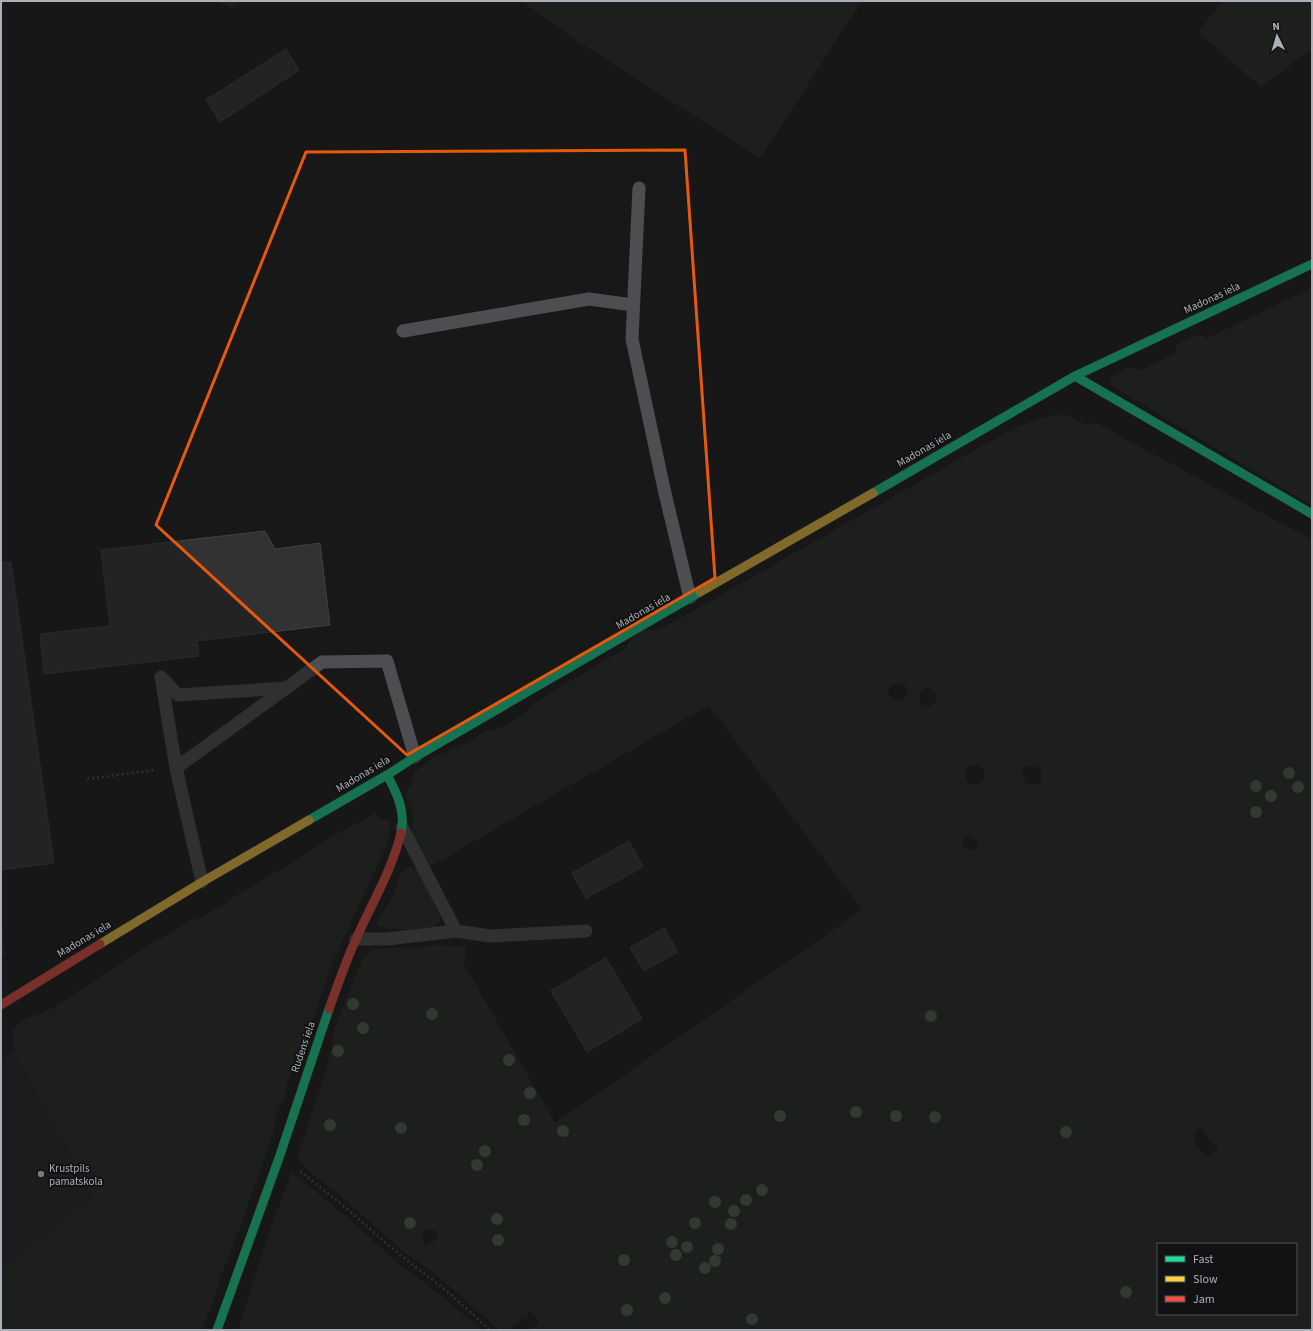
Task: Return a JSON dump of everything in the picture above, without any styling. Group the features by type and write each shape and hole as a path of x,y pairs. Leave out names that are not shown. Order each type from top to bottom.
{"main road":[{"name":"Madonas iela","path":"1,1004 202,882 387,775 416,756 1075,376 1312,264"},
{"path":"1075,376 1312,514"},
{"name":"Rudens iela","path":"217,1330 284,1141 322,1027 356,939 397,848 402,827 400,803 387,775"}],"lane":[{"path":"639,188 632,339 664,489 690,598"},
{"path":"403,331 590,300 634,305"},
{"path":"176,768 322,662 387,661 416,756"},
{"path":"202,882 176,768 161,677 178,695 287,688"},
{"path":"402,827 456,931"},
{"path":"356,939 387,939 456,931 490,936 586,931"}],"path":[{"path":"87,779 176,768"},
{"path":"284,1141 292,1160 301,1171 400,1255 448,1292 490,1330"}],"highlighted area":[{"path":"685,150 715,578 407,755 156,525 306,152"}],"shaded area":[{"path":"215,1 238,1 233,9"},
{"path":"522,1 862,1 760,158 576,40"},
{"path":"1223,1 1312,1 1312,49 1261,87 1198,32"},
{"path":"1312,288 1312,506 1109,384 1112,376 1129,367 1138,371 1175,353 1177,344 1199,334 1206,339"},
{"path":"1056,415 1068,415 1087,425 1096,423 1312,540 1312,1330 526,1330 534,1328 539,1323 537,1317 530,1311 528,1312 528,1318 523,1319 511,1326 511,1330 499,1330 434,1273 404,1252 342,1197 309,1171 301,1162 298,1154 327,1069 335,1027 363,958 371,951 381,948 422,948 432,945 466,947 464,964 555,1123 862,910 709,705 431,866 424,864 411,836 414,819 405,794 412,783 412,777 416,771 434,757 473,740 485,730 496,731 499,727 503,728 539,700 626,648 631,639 647,629 658,631 1003,434 1042,418","holes":["895,683 906,686 908,694 900,700 895,700 888,695 890,687","923,689 931,689 936,694 936,701 931,706 924,705 920,701 919,698","973,765 980,765 985,772 984,781 976,785 971,785 966,780 965,775 967,768","1030,765 1038,767 1042,774 1041,783 1037,785 1026,783 1023,777 1024,768","972,837 978,843 978,850 966,849 962,844 964,838","1198,1127 1202,1128 1210,1141 1218,1147 1217,1151 1210,1156 1204,1154 1196,1146 1194,1134","429,1229 434,1230 438,1233 437,1239 427,1247 424,1246 423,1237 420,1232"]},
{"path":"375,813 380,820 390,821 390,831 387,844 330,968 306,1040 286,1087 286,1094 277,1113 275,1126 265,1157 202,1330 1,1330 1,1271 92,1196 14,1050 12,1029 25,1019 51,1009 151,943 173,933 189,921 202,917 210,911 225,905 230,899 274,874 345,829"},
{"path":"407,867 414,868 420,873 440,916 440,921 433,928 396,929 377,925 392,898 402,873"},
{"path":"1,925 6,954 1,957"},
{"name":"Krustpils pamatskola","path":"14,1050 92,1196 1,1271 1,1059"},
{"path":"292,1172 350,1220 393,1259 482,1330 238,1330 270,1231"}],"building":[{"path":"286,49 299,70 220,122 206,100"},
{"path":"265,531 275,549 320,543 330,625 197,641 199,656 44,674 40,634 110,626 101,550"},
{"path":"1,562 11,562 54,863 1,870"},
{"path":"629,841 643,867 586,898 572,873"},
{"path":"664,928 678,952 644,971 630,948"},
{"path":"606,958 642,1019 587,1052 551,991"}],"traffic: fast":[{"path":"873,493 1075,376 1312,264"},
{"path":"1075,376 1312,514"},
{"path":"309,820 700,592"},
{"path":"387,775 400,803 402,818 401,833"},
{"path":"217,1330 279,1158 329,1009"}],"traffic: slow":[{"path":"700,592 873,493"},
{"path":"100,944 202,882 309,820"}],"traffic: jam":[{"path":"329,1009 353,946 387,873 401,833"},
{"path":"1,1005 100,944"}],"place":[{"name":"Krustpils pamatskola","path":"41,1174"}]}
